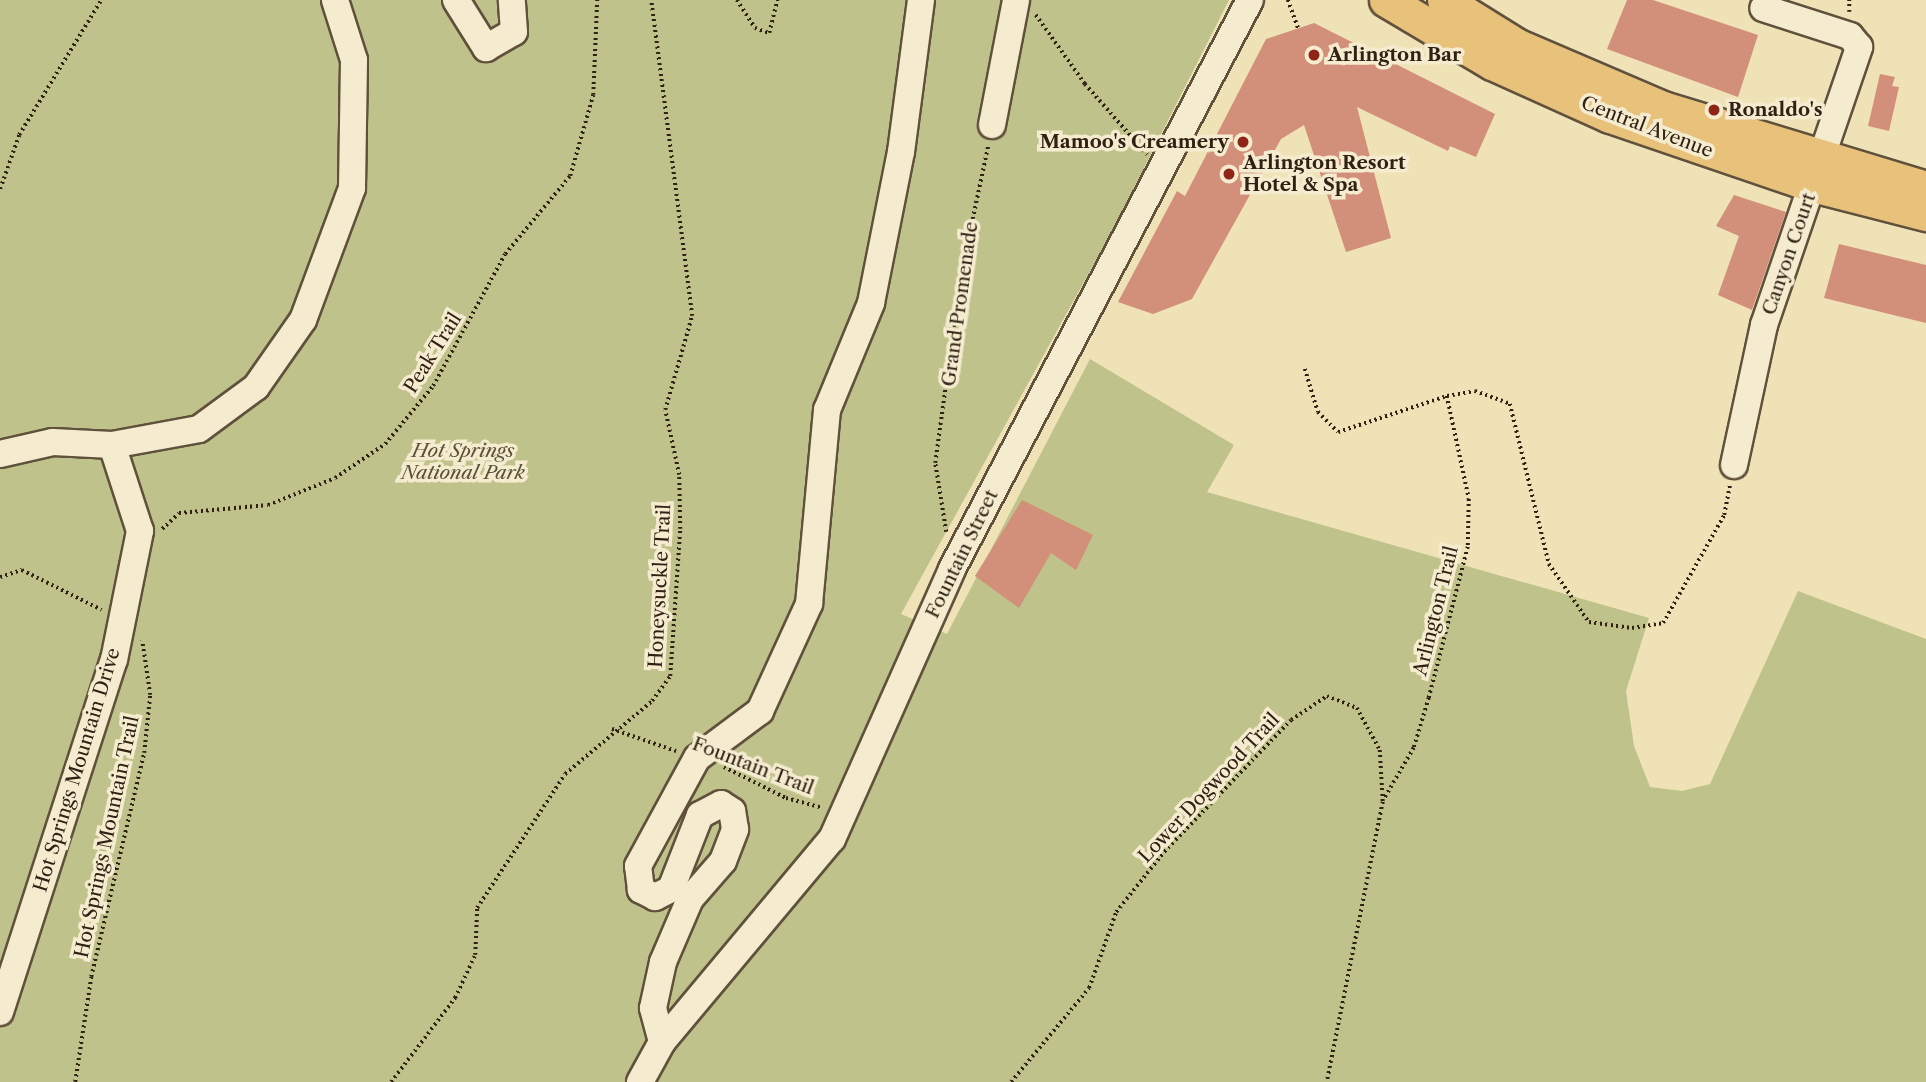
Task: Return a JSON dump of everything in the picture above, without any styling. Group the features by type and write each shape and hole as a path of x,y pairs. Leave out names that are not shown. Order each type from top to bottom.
{"main road":[{"name":"Central Avenue","path":"1386,0 1492,63 1610,116 1818,172 1926,188"},
{"name":"Central Avenue","path":"1444,0 1518,46 1818,172 1926,214"}],"street":[{"path":"0,454 53,442 112,445 199,429 257,387 303,320 352,188 354,60 335,0"},
{"path":"456,0 486,48 514,32 512,0"},
{"path":"662,1042 653,1008 663,962 690,899 723,861 734,829 732,811 721,804 700,815 671,889 655,897 641,890 638,866 697,758 760,711 809,604 827,410 871,303 901,152 921,0"},
{"name":"Fountain Street","path":"640,1082 662,1042 832,839 952,569 1250,0"},
{"path":"992,125 1026,6"},
{"name":"Canyon Court","path":"1734,465 1764,325 1859,47 1850,36 1763,8"},
{"name":"Hot Springs Mountain Drive","path":"0,1012 114,660 140,531 112,445"}],"path":[{"path":"0,189 19,135 102,0"},
{"name":"Peak Trail","path":"158,539 179,513 268,505 335,478 393,435 433,386 505,254 570,176 593,95 597,0"},
{"name":"Honeysuckle Trail","path":"391,1082 455,998 475,955 477,908 565,774 612,729 653,701 670,676 680,529 679,475 665,410 692,316 651,0"},
{"path":"737,0 755,28 769,33 778,0"},
{"path":"1288,0 1298,28"},
{"path":"1026,6 1085,85 1160,168"},
{"name":"Grand Promenade","path":"952,569 935,464 961,273 992,125"},
{"path":"1305,369 1318,412 1338,432 1447,396 1475,391 1510,404 1549,564 1589,622 1632,628 1663,623 1724,515 1734,465"},
{"name":"Arlington Trail","path":"1383,802 1414,748 1468,547 1469,499 1447,396"},
{"path":"0,577 22,570 85,606 106,611 126,599"},
{"name":"Hot Springs Mountain Trail","path":"75,1082 150,695 140,633 126,599"},
{"name":"Lower Dogwood Trail","path":"1011,1082 1089,988 1116,912 1291,720 1327,696 1357,708 1380,750 1383,802 1327,1082"},
{"name":"Fountain Trail","path":"612,729 697,758 786,798 845,814"}],"green space":[{"name":"Hot Springs National Park","path":"0,0 1229,0 1112,231 901,614 947,634 1090,359 1234,445 1207,492 1649,618 1626,691 1634,746 1650,787 1682,791 1710,784 1798,591 1926,639 1926,1082 0,1082"}],"building":[{"path":"1627,0 1653,0 1758,35 1738,97 1607,49"},
{"name":"Arlington Resort Hotel & Spa","path":"1314,23 1495,114 1476,157 1450,146 1448,151 1357,107 1391,238 1346,252 1304,125 1281,139 1192,299 1153,314 1118,302 1177,191 1185,196 1266,39"},
{"path":"1880,74 1895,77 1892,86 1899,87 1889,131 1868,126"},
{"path":"1734,195 1786,212 1752,310 1718,295 1739,236 1716,226"},
{"path":"1839,244 1926,265 1926,323 1824,298"},
{"path":"1022,500 1093,535 1076,570 1051,553 1019,608 975,576"}],"place":[{"name":"Arlington Bar","path":"1314,55"},
{"name":"Ronaldo's","path":"1714,110"},
{"name":"Mamoo's Creamery","path":"1243,142"},
{"name":"Arlington Resort Hotel & Spa","path":"1229,174"}]}
